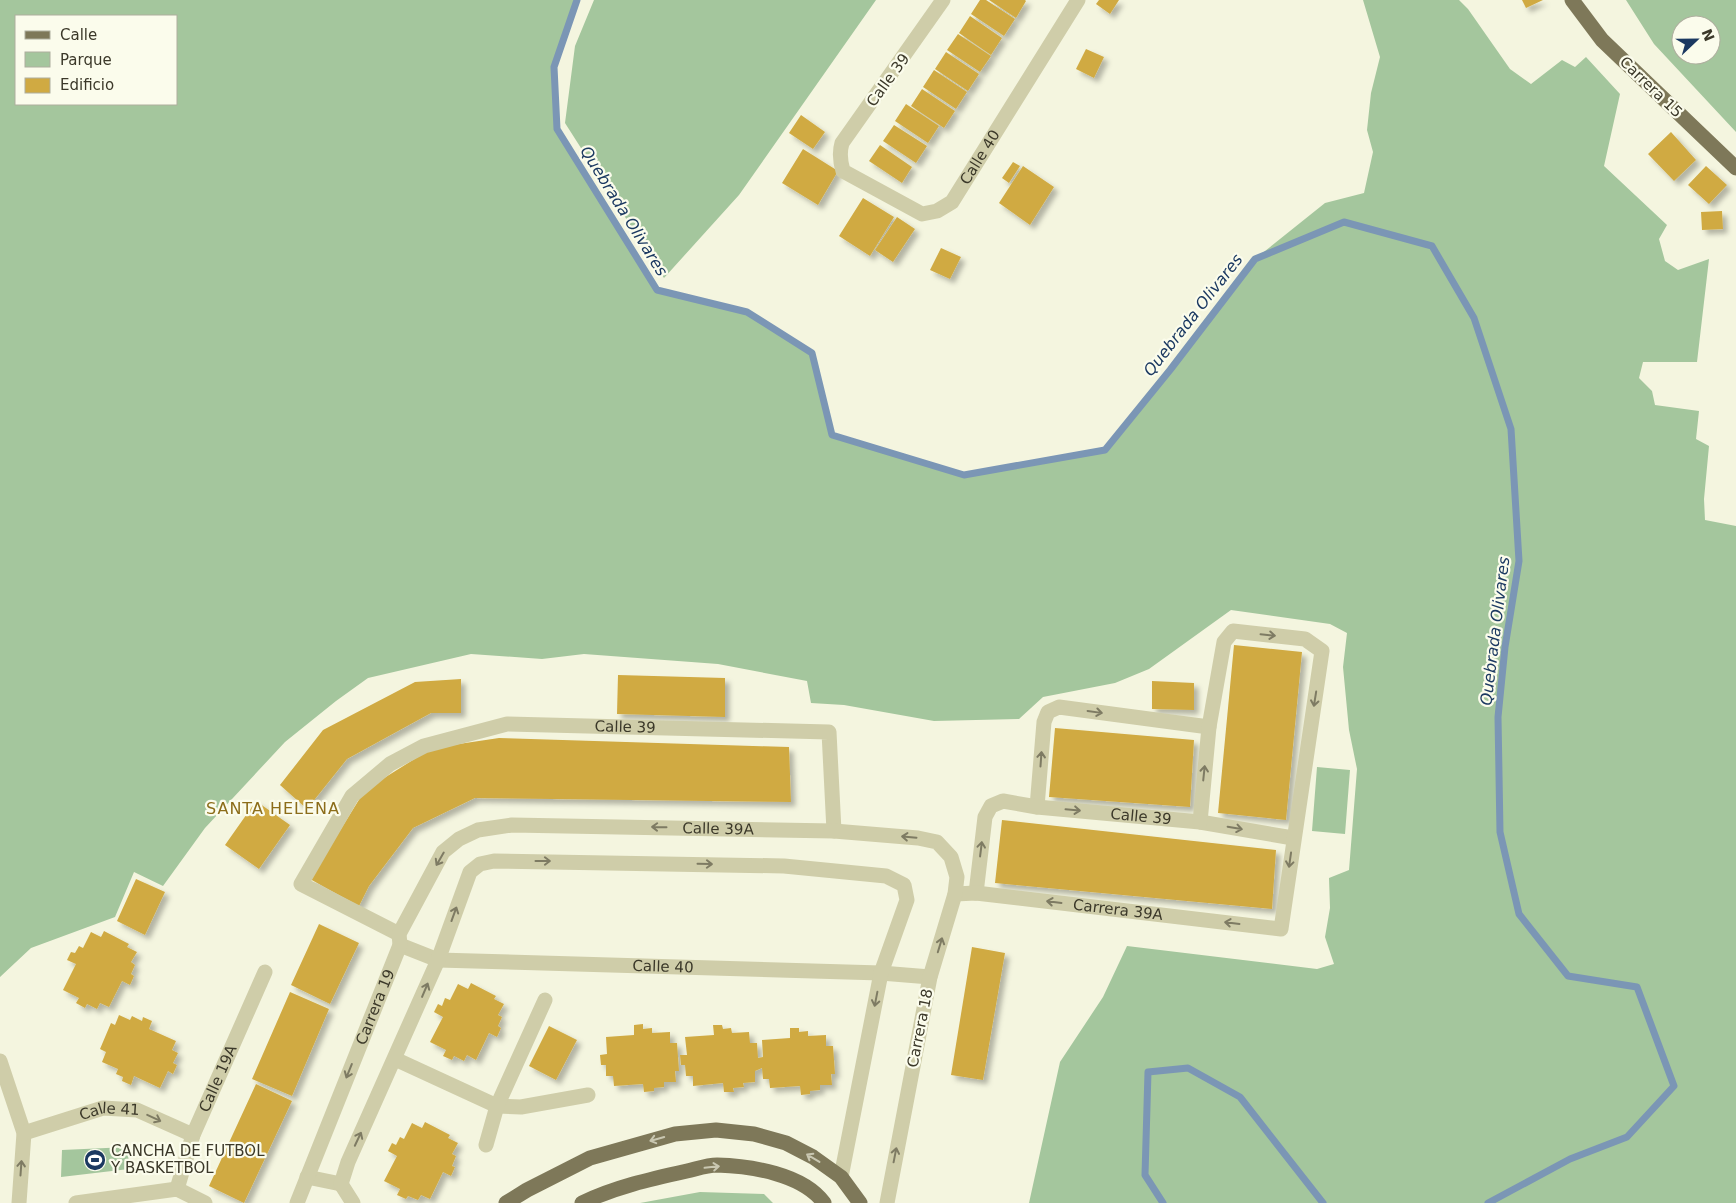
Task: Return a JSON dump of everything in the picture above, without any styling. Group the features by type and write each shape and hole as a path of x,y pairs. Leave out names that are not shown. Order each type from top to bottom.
{"main road":[{"name":"Carrera 15","path":"1572,0 1602,40 1736,168"},
{"path":"506,1203 590,1158 675,1134 716,1130 754,1134 786,1143 814,1157 841,1177 860,1203"},
{"path":"582,1203 601,1193 653,1178 715,1165 791,1178 816,1191 824,1203"}],"street":[{"name":"Calle 39","path":"840,162 842,142 942,0"},
{"name":"Calle 40","path":"840,162 843,171 922,214 945,208 952,202 970,174 1078,0"},
{"path":"1200,822 1209,727 1224,642 1232,631 1305,639 1322,651 1293,838"},
{"path":"1037,807 1044,722 1048,712 1059,707 1209,727"},
{"name":"Calle 39","path":"301,884 352,796 390,764 424,746 507,724 829,732 834,831"},
{"name":"Calle 39","path":"976,893 985,817 991,806 1004,801 1037,807 1200,822 1293,838"},
{"name":"Calle 39A","path":"478,830 512,825 834,831 931,840 937,842 951,857"},
{"name":"Carrera 19","path":"297,1203 399,939 443,852 459,839 478,830"},
{"name":"Carrera 39A","path":"955,894 976,893 1281,929 1293,838"},
{"name":"Carrera 18","path":"887,1203 930,977 955,894 957,877 951,857"},
{"path":"341,1184 348,1162 438,960 470,872 480,864 494,861 784,866 886,876 904,886 907,900 881,973 841,1177"},
{"name":"Calle 40","path":"301,884 438,960 881,973 930,977"},
{"name":"Calle 19A","path":"177,1189 193,1135 265,972"},
{"path":"486,1145 497,1106 545,1000"},
{"path":"395,1059 497,1106 521,1106 588,1095"},
{"path":"0,1061 24,1133 19,1203"},
{"name":"Calle 41","path":"24,1133 103,1108 137,1110 193,1135"},
{"path":"306,1177 341,1184 353,1203"},
{"path":"76,1203 177,1189 205,1203"}],"green space":[{"path":"0,0 577,0 554,67 557,129 657,290 747,312 812,353 832,435 964,475 1105,450 1170,370 1255,259 1325,203 1364,193 1373,152 1367,130 1371,93 1380,57 1363,0 1459,0 1468,9 1510,69 1531,84 1562,60 1575,67 1586,57 1620,94 1604,166 1667,225 1659,239 1665,261 1678,270 1709,259 1697,362 1643,362 1639,378 1652,391 1655,405 1699,411 1696,439 1709,446 1704,499 1705,520 1736,526 1736,1203 1029,1203 1060,1062 1103,997 1127,946 1317,969 1334,964 1325,937 1330,908 1329,878 1349,870 1357,769 1349,730 1343,667 1347,633 1330,624 1231,610 1149,669 1115,683 1043,697 1019,719 934,721 844,705 811,703 807,681 718,664 584,654 542,659 471,654 368,678 285,742 205,828 163,886 134,872 115,917 31,948 0,977"},
{"path":"594,0 876,0 739,195 664,278 565,123 575,46"},
{"path":"1626,0 1736,0 1736,132 1674,65 1721,65 1721,15 1671,15 1671,62 1654,44"},
{"path":"1317,767 1350,770 1345,834 1312,831"},
{"name":"CANCHA DE FUTBOL Y BASKETBOL","path":"128,1147 129,1169 61,1177 62,1150"},
{"path":"700,1192 764,1194 773,1203 640,1203"}],"building":[{"path":"980,0 986,0 1015,19 1004,36 971,14"},
{"path":"989,0 1025,0 1026,1 1016,18"},
{"path":"1099,0 1119,0 1110,14 1096,4"},
{"path":"1522,0 1543,0 1526,8"},
{"path":"970,16 1002,38 991,55 959,33"},
{"path":"958,34 991,56 980,72 947,50"},
{"path":"1086,49 1104,57 1094,78 1076,69"},
{"path":"946,52 979,74 968,91 935,69"},
{"path":"934,70 967,92 956,109 923,87"},
{"path":"922,89 955,111 944,128 911,106"},
{"path":"906,104 939,126 928,143 895,121"},
{"path":"801,115 825,132 813,149 789,133"},
{"path":"894,125 927,146 916,163 883,141"},
{"path":"1671,132 1696,160 1674,181 1648,154"},
{"path":"880,145 912,167 902,183 869,161"},
{"path":"803,149 838,171 818,205 782,183"},
{"path":"1013,162 1020,166 1009,183 1002,178"},
{"path":"1023,166 1054,187 1030,225 999,203"},
{"path":"1706,166 1727,185 1709,204 1688,185"},
{"path":"863,198 894,217 870,256 839,236"},
{"path":"1722,211 1723,229 1702,230 1701,212"},
{"path":"897,217 915,229 893,262 875,250"},
{"path":"941,248 961,257 950,279 930,270"},
{"path":"1234,645 1302,652 1286,820 1218,813"},
{"path":"618,675 725,678 725,717 617,714"},
{"path":"461,679 461,713 431,713 347,759 307,809 280,785 323,730 415,682"},
{"path":"1152,681 1194,683 1194,710 1152,709"},
{"path":"1055,728 1194,740 1190,807 1049,797"},
{"path":"499,738 789,747 791,802 475,798 413,828 369,886 359,906 310,879 365,790 432,748"},
{"path":"256,801 290,825 259,869 225,845"},
{"path":"1002,820 1276,850 1272,909 995,883"},
{"path":"136,879 165,892 145,935 117,921"},
{"path":"319,924 359,943 330,1004 291,985"},
{"path":"104,931 129,944 127,947 137,952 131,962 135,965 131,974 134,976 130,985 122,981 109,1007 100,1003 97,1009 87,1004 85,1008 76,1003 79,998 63,990 76,964 67,960 71,952 75,953 79,946 83,948 91,932 101,937"},
{"path":"972,947 1005,953 983,1080 951,1075"},
{"path":"471,983 496,996 494,999 504,1004 498,1015 502,1017 498,1026 501,1028 497,1037 489,1033 476,1060 467,1055 464,1061 454,1056 452,1060 443,1056 446,1050 430,1042 443,1017 434,1012 438,1004 442,1006 445,998 450,1000 458,984 468,989"},
{"path":"290,992 329,1009 292,1096 252,1079"},
{"path":"119,1015 130,1020 132,1016 142,1021 143,1017 152,1021 149,1029 176,1041 172,1050 178,1053 173,1063 177,1065 173,1074 168,1071 160,1088 134,1076 131,1085 122,1081 123,1077 116,1074 118,1069 102,1062 106,1052 100,1049 111,1023 115,1025"},
{"path":"643,1024 643,1029 652,1028 652,1033 670,1032 670,1043 677,1043 679,1071 675,1071 676,1082 664,1082 664,1087 644,1092 643,1084 614,1086 613,1076 606,1076 606,1065 601,1065 600,1055 607,1054 606,1037 634,1035 634,1025"},
{"path":"713,1025 722,1025 723,1029 731,1028 732,1033 749,1032 750,1043 757,1043 758,1058 763,1057 762,1040 790,1038 790,1028 799,1028 799,1032 808,1031 808,1036 826,1035 826,1046 833,1046 835,1074 831,1074 832,1085 820,1085 820,1090 810,1091 810,1094 801,1095 800,1086 770,1088 769,1079 763,1079 762,1068 755,1071 755,1082 743,1083 744,1087 733,1088 734,1092 724,1092 723,1083 693,1086 693,1076 686,1076 685,1065 681,1065 680,1055 687,1055 685,1037 714,1035"},
{"path":"549,1026 577,1040 556,1080 529,1066"},
{"path":"256,1084 292,1101 244,1203 209,1186"},
{"path":"425,1122 450,1135 448,1138 458,1143 452,1154 456,1156 452,1166 455,1167 451,1176 443,1172 430,1199 421,1195 418,1200 408,1196 406,1199 397,1195 400,1189 384,1181 397,1156 388,1151 392,1143 396,1145 400,1137 404,1139 412,1123 422,1128"}],"waterway":[{"name":"Quebrada Olivares","path":"577,0 554,67 557,129 657,290 747,312 812,353 832,435 964,475 1105,450 1170,370 1255,259 1344,222 1432,246 1474,318 1511,429 1519,561 1505,647 1498,717 1500,832 1519,914 1568,976 1637,987 1674,1086 1627,1137 1570,1159 1488,1203"},
{"name":"Quebrada Olivares","path":"1163,1203 1145,1175 1148,1072 1188,1068 1240,1097 1323,1203"}],"place":[{"name":"CANCHA DE FUTBOL Y BASKETBOL","path":"95,1160"}],"district":[{"name":"SANTA HELENA","path":"273,808"}]}
